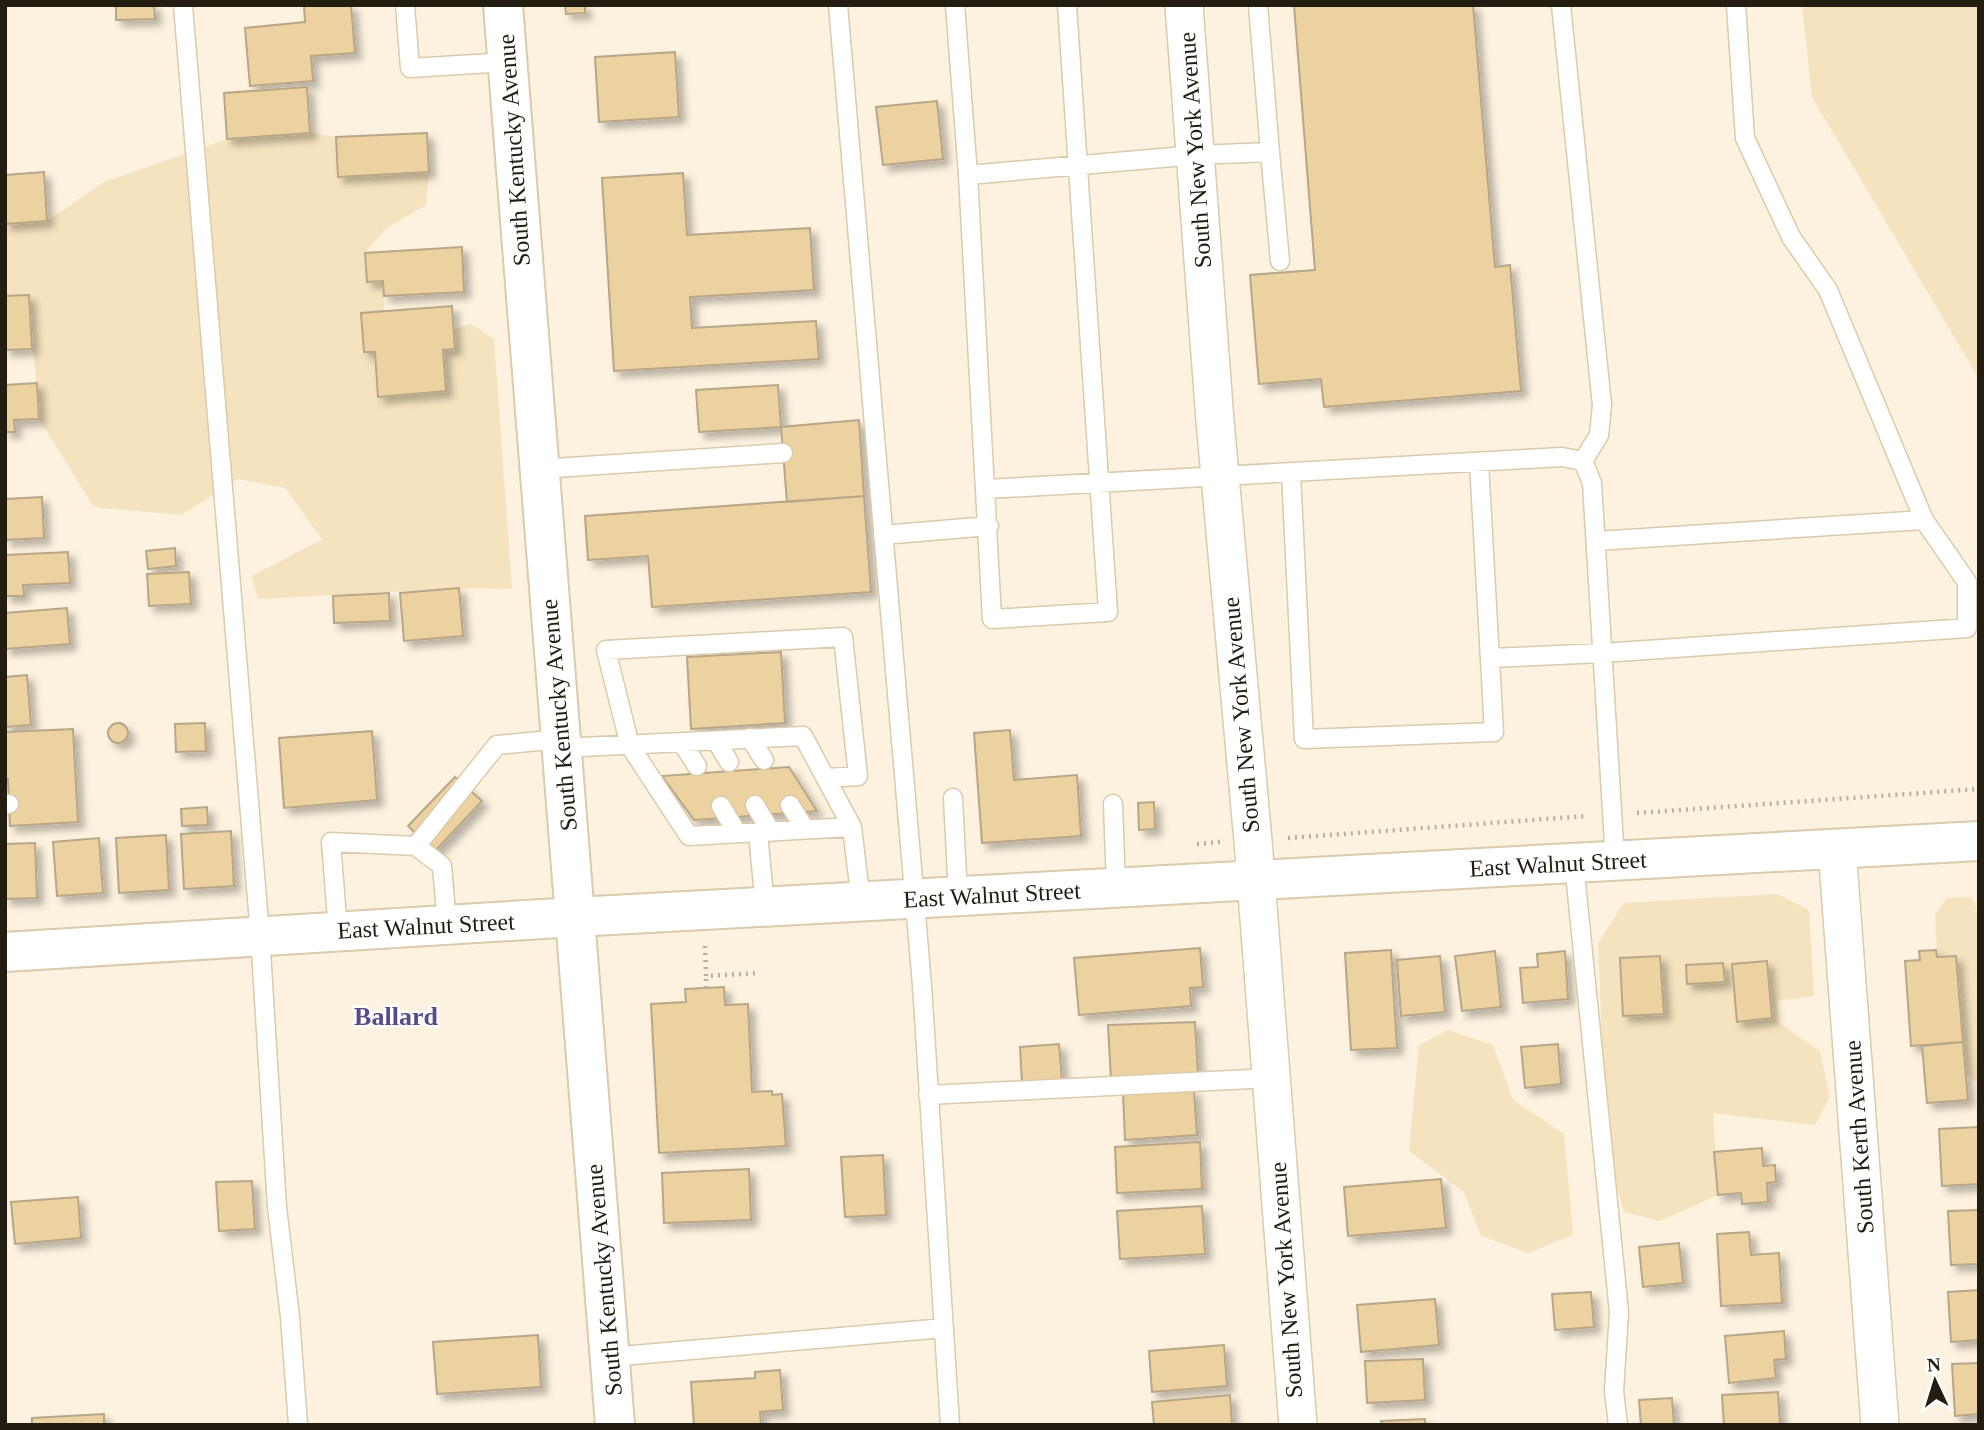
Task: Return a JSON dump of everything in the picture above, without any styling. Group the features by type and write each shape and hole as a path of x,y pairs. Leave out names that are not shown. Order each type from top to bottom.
{"main road":[{"name":"South Kentucky Avenue","path":"503,5 615,1425"},
{"name":"East Walnut Street","path":"5,952 575,917 1979,841"}],"street":[{"name":"South New York Avenue","path":"1184,5 1298,1425"},
{"name":"South Kerth Avenue","path":"1837,849 1880,1425"}],"lane":[{"path":"183,5 260,935 277,1207 290,1317 298,1425"},
{"path":"405,5 410,68 507,62"},
{"path":"838,5 922,985 950,1425"},
{"path":"955,5 987,489 992,619 1108,612 1067,5"},
{"path":"1258,5 1280,261"},
{"path":"1561,5 1602,405 1600,435 1583,461"},
{"path":"1490,658 1603,653 1967,628 1967,582 1924,520 1828,290 1791,237 1745,138 1736,5"},
{"path":"968,175 1196,155 1269,152"},
{"path":"539,469 783,453"},
{"path":"987,489 1562,457 1583,461"},
{"path":"1583,461 1592,483 1615,860"},
{"path":"1291,473 1304,739 1493,732 1479,462"},
{"path":"1596,541 1924,520"},
{"path":"883,535 989,526"},
{"path":"826,778 858,776 843,637 606,650 630,746 688,836 852,827"},
{"path":"416,845 497,745 630,746 803,736 852,827 861,902"},
{"path":"750,738 764,760"},
{"path":"717,741 729,762"},
{"path":"682,743 697,766"},
{"path":"953,798 958,896"},
{"path":"1112,804 1116,888"},
{"path":"790,805 805,829"},
{"path":"721,806 737,833"},
{"path":"755,806 765,832 765,907"},
{"path":"338,931 331,842 416,845 442,866 447,925"},
{"path":"1574,863 1619,1312 1614,1391 1618,1425"},
{"path":"928,1095 1271,1078"},
{"path":"610,1357 944,1328"}],"path":[{"path":"704,911 706,988"},
{"path":"706,976 759,973"}],"shaded area":[{"path":"1802,5 1979,5 1979,379 1812,97"},
{"path":"310,133 336,137 338,177 429,172 426,205 386,228 365,253 367,281 383,281 384,311 361,313 364,352 375,352 378,396 446,391 443,350 454,329 471,324 494,339 512,589 459,588 258,599 252,576 322,539 285,488 238,479 181,515 94,507 39,419 29,295 5,296 5,224 47,221 104,182 227,139"},
{"path":"1777,894 1809,910 1814,996 1777,1001 1779,1023 1820,1051 1830,1097 1815,1125 1713,1113 1718,1195 1660,1221 1624,1212 1601,1133 1603,1066 1598,943 1624,903"},
{"path":"1972,897 1979,916 1979,1085 1966,1073 1956,956 1937,957 1935,914 1947,898"},
{"path":"1448,1030 1493,1045 1513,1100 1564,1134 1573,1235 1528,1253 1481,1236 1464,1192 1409,1151 1419,1045"}],"building":[{"path":"116,5 154,5 155,19 116,20"},
{"path":"304,5 351,5 355,53 311,56 313,81 250,86 245,28 305,22"},
{"path":"565,5 585,5 585,13 566,14"},
{"path":"1294,5 1473,5 1495,267 1510,265 1521,391 1324,407 1321,379 1259,384 1250,275 1315,270"},
{"path":"675,52 679,117 599,122 595,57"},
{"path":"307,87 310,133 227,139 224,93"},
{"path":"937,101 943,159 883,165 876,107"},
{"path":"427,133 429,172 338,177 336,137"},
{"path":"44,172 47,221 5,224 5,175"},
{"path":"683,173 687,235 810,228 814,290 690,297 692,328 816,321 819,359 614,371 602,178"},
{"path":"462,247 464,292 384,296 383,281 367,282 365,253"},
{"path":"29,295 32,349 5,350 5,296"},
{"path":"452,306 455,349 443,350 446,391 378,397 375,352 364,352 361,313"},
{"path":"37,383 39,419 14,420 15,432 5,432 5,385"},
{"path":"778,385 781,427 699,432 696,390"},
{"path":"859,420 864,496 787,502 781,427"},
{"path":"864,496 871,592 652,607 648,556 588,560 585,516"},
{"path":"42,497 44,538 5,540 5,499"},
{"path":"175,548 176,566 148,569 146,551"},
{"path":"68,552 70,583 23,585 24,596 5,596 5,555"},
{"path":"189,572 191,604 149,606 147,574"},
{"path":"459,588 463,636 404,641 400,593"},
{"path":"389,593 390,621 334,623 333,596"},
{"path":"67,608 70,644 5,649 5,613"},
{"path":"781,652 785,723 691,729 687,657"},
{"path":"27,675 31,725 5,727 5,677"},
{"path":"118,723 125,726 128,733 125,740 118,743 111,740 108,733 111,726"},
{"path":"205,723 206,751 176,752 175,724"},
{"path":"73,729 78,822 10,826 8,779 5,779 5,732"},
{"path":"1010,730 1014,780 1077,775 1081,836 982,843 974,733"},
{"path":"372,731 377,800 284,808 279,738"},
{"path":"789,767 817,811 694,820 662,776"},
{"path":"455,777 482,801 435,851 408,826"},
{"path":"1154,802 1155,829 1139,830 1138,803"},
{"path":"207,807 208,825 182,826 181,809"},
{"path":"231,831 234,886 184,889 181,834"},
{"path":"166,835 169,890 119,893 116,838"},
{"path":"99,838 103,893 57,896 53,842"},
{"path":"35,843 37,898 5,899 5,844"},
{"path":"1200,948 1203,987 1190,988 1191,1006 1079,1015 1074,958"},
{"path":"1391,950 1397,1048 1351,1050 1345,953"},
{"path":"1936,950 1937,957 1956,956 1963,1042 1911,1046 1905,961 1920,960 1919,951"},
{"path":"1495,951 1501,1007 1462,1011 1455,956"},
{"path":"1565,951 1568,999 1523,1003 1520,968 1538,967 1537,954"},
{"path":"1440,956 1445,1012 1401,1016 1397,960"},
{"path":"1660,956 1664,1014 1623,1016 1620,958"},
{"path":"1767,961 1772,1018 1737,1022 1732,964"},
{"path":"1723,963 1725,982 1687,984 1686,965"},
{"path":"724,987 725,1005 748,1004 752,1092 772,1091 772,1095 782,1094 786,1146 659,1153 651,1004 686,1002 685,989"},
{"path":"1195,1022 1198,1075 1111,1079 1108,1025"},
{"path":"1963,1042 1968,1100 1927,1103 1922,1046"},
{"path":"1059,1044 1062,1081 1022,1083 1020,1047"},
{"path":"1558,1044 1561,1084 1525,1088 1521,1047"},
{"path":"1194,1090 1197,1135 1125,1140 1123,1094"},
{"path":"1979,1127 1979,1184 1942,1186 1939,1129"},
{"path":"1200,1142 1202,1189 1117,1193 1115,1147"},
{"path":"1762,1148 1763,1166 1775,1165 1776,1182 1767,1183 1768,1202 1742,1204 1741,1193 1718,1195 1714,1152"},
{"path":"883,1155 886,1215 845,1217 841,1157"},
{"path":"749,1169 751,1220 664,1223 662,1173"},
{"path":"1441,1179 1446,1228 1348,1236 1344,1187"},
{"path":"252,1181 255,1229 219,1231 216,1182"},
{"path":"78,1197 81,1238 15,1244 11,1202"},
{"path":"1202,1206 1205,1254 1120,1259 1117,1211"},
{"path":"1979,1210 1979,1264 1951,1265 1948,1211"},
{"path":"1749,1232 1751,1255 1779,1253 1782,1303 1721,1306 1717,1234"},
{"path":"1679,1243 1683,1283 1643,1287 1639,1247"},
{"path":"1979,1290 1979,1340 1951,1342 1948,1292"},
{"path":"1591,1292 1594,1327 1555,1330 1552,1294"},
{"path":"1435,1299 1439,1345 1361,1352 1357,1305"},
{"path":"1784,1331 1786,1359 1774,1360 1776,1378 1729,1383 1725,1336"},
{"path":"538,1335 541,1387 437,1394 433,1342"},
{"path":"1224,1345 1227,1386 1152,1392 1149,1351"},
{"path":"1423,1359 1425,1400 1367,1403 1365,1361"},
{"path":"1979,1363 1979,1414 1955,1416 1952,1364"},
{"path":"780,1370 783,1410 760,1412 761,1425 694,1425 691,1382 755,1378 755,1372"},
{"path":"1778,1392 1780,1425 1724,1425 1722,1395"},
{"path":"1230,1395 1232,1425 1154,1425 1152,1402"},
{"path":"1672,1398 1674,1425 1641,1425 1639,1400"},
{"path":"104,1414 104,1425 32,1425 32,1418"},
{"path":"1425,1419 1425,1425 1382,1425 1381,1421"}],"district":[{"name":"Ballard","path":"396,1016"}]}
